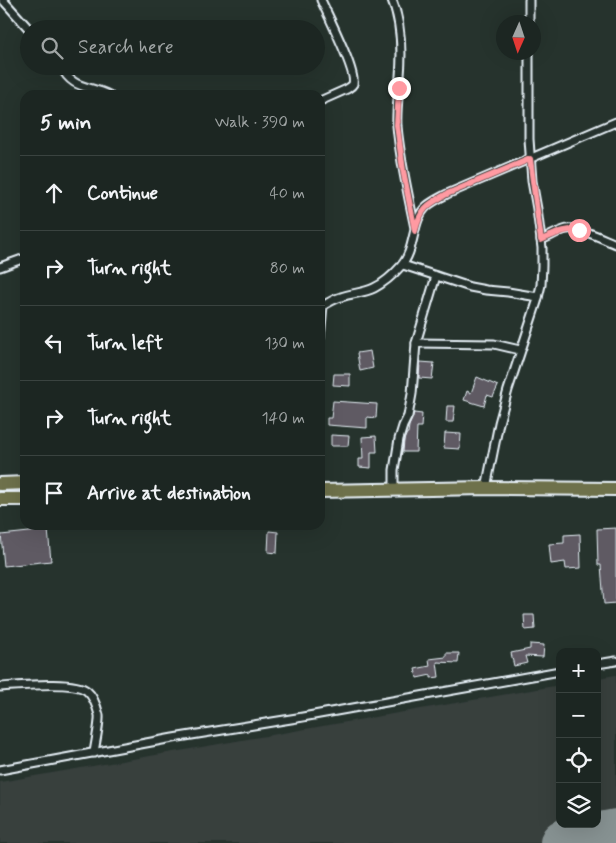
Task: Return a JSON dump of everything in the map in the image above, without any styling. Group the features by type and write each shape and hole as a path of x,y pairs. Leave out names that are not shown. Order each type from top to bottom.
{"highway":[{"path":"0,484 20,483"},
{"path":"325,491 486,488 616,489"},
{"path":"0,499 20,499"}],"street":[{"path":"2,0 21,20"},
{"path":"321,0 352,72 353,81 353,84 347,89 325,99"},
{"path":"392,0 398,22 401,60 397,125 403,170 415,231"},
{"path":"529,0 529,15"},
{"path":"486,488 508,390 538,297 542,266 541,240 530,159 529,60"},
{"path":"66,75 68,79 75,83 95,90"},
{"path":"325,304 373,288 382,283 403,264 411,247 421,213 426,207 437,200 447,194 616,122"},
{"path":"541,240 564,230 573,229 616,244"},
{"path":"0,267 20,260"},
{"path":"403,264 480,289 538,297"},
{"path":"394,490 394,470 399,440 408,416 412,394 416,343 436,276"},
{"path":"416,343 494,344 520,350"},
{"path":"601,663 616,661"},
{"path":"0,770 556,672"},
{"path":"0,687 58,685 81,687 87,690 94,700 98,715 94,753"}],"shaded area":[{"path":"616,675 616,843 0,843 0,782 556,686 556,828 601,828 601,677"}],"building":[{"path":"370,351 373,368 360,371 357,353"},
{"path":"420,362 434,363 432,379 419,378"},
{"path":"334,374 350,374 350,386 333,385"},
{"path":"477,377 498,386 493,397 487,395 484,406 464,400 467,391 471,393"},
{"path":"333,401 377,404 376,418 367,417 367,428 327,425 327,418 331,418"},
{"path":"447,406 455,406 453,422 446,422"},
{"path":"414,413 422,414 421,427 417,427 416,452 403,452 404,440"},
{"path":"445,433 461,434 460,449 444,448"},
{"path":"331,435 349,436 348,446 331,446"},
{"path":"376,436 377,452 371,452 371,468 359,467 359,459 363,459 362,437"},
{"path":"616,528 616,603 604,604 601,565 598,565 597,529"},
{"path":"48,530 51,561 4,566 1,535"},
{"path":"269,531 278,532 277,553 268,552"},
{"path":"580,534 581,568 566,569 565,562 551,564 549,544 564,543 564,535"},
{"path":"524,615 534,615 535,629 525,630"},
{"path":"530,644 544,645 543,657 525,656 527,663 514,666 511,653 530,649"},
{"path":"446,653 459,653 458,663 437,662 439,677 431,678 431,675 417,678 415,669 430,666 429,659 446,657"}],"runway":[{"path":"564,843 616,833"}],"route":[{"path":"399,88 397,125 403,170 415,231 421,213 426,207 437,200 530,159 541,240 564,230 579,230"}]}
